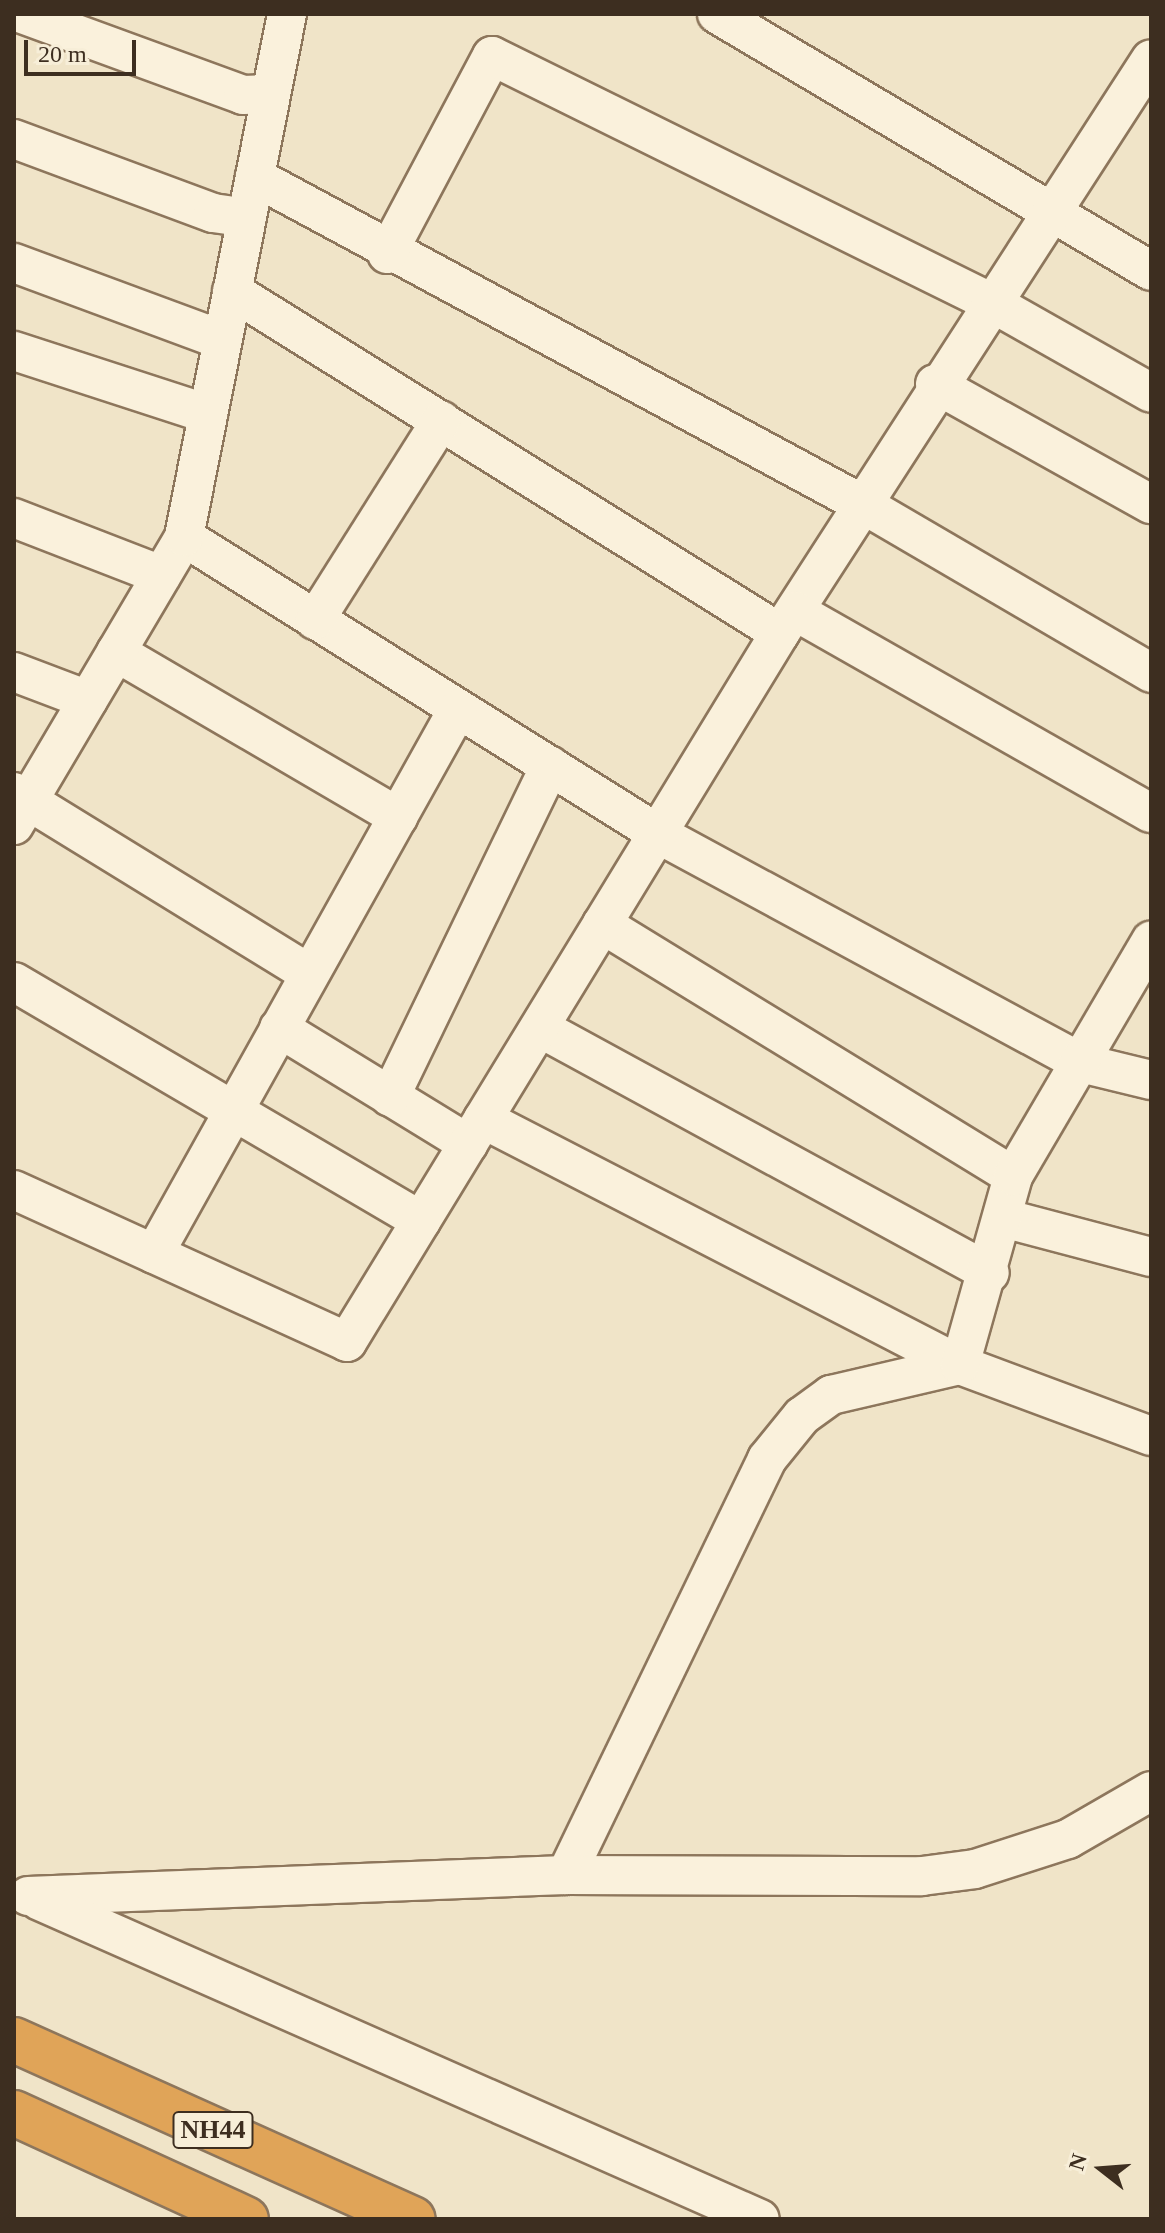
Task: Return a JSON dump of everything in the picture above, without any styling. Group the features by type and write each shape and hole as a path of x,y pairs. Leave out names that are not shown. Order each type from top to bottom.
{"highway":[{"name":"NH44","path":"14,2040 413,2219"},
{"name":"NH44","path":"14,2113 246,2219"}],"street":[{"path":"22,14 243,95 271,94"},
{"path":"287,14 184,537 88,700 19,805 310,974"},
{"path":"717,14 1151,271"},
{"path":"387,254 492,56 994,304 1151,393"},
{"path":"14,1190 347,1342 788,622 864,505 935,384 994,304 1151,59"},
{"path":"14,139 213,213 247,218"},
{"path":"255,177 387,254 864,505 1151,673"},
{"path":"14,263 222,340"},
{"path":"232,291 441,421 788,622 1151,813"},
{"path":"14,351 208,414"},
{"path":"935,384 1151,504"},
{"path":"315,620 441,421"},
{"path":"14,518 161,575"},
{"path":"184,537 660,835 1081,1063 1151,1080"},
{"path":"116,652 398,817"},
{"path":"14,672 88,700"},
{"path":"154,1254 458,709"},
{"path":"390,1097 550,766"},
{"path":"602,924 1013,1176"},
{"path":"960,1365 990,1273 1013,1176 1151,941"},
{"path":"14,982 421,1221"},
{"path":"279,1028 390,1097 476,1132 960,1365 1151,1436"},
{"path":"540,1028 990,1273"},
{"path":"1003,1218 1151,1257"},
{"path":"566,1875 767,1459 802,1416 831,1395 960,1365"},
{"path":"21,1893 566,1875 922,1876 975,1869 1068,1839 1151,1791"},
{"path":"21,1893 760,2219"}]}
